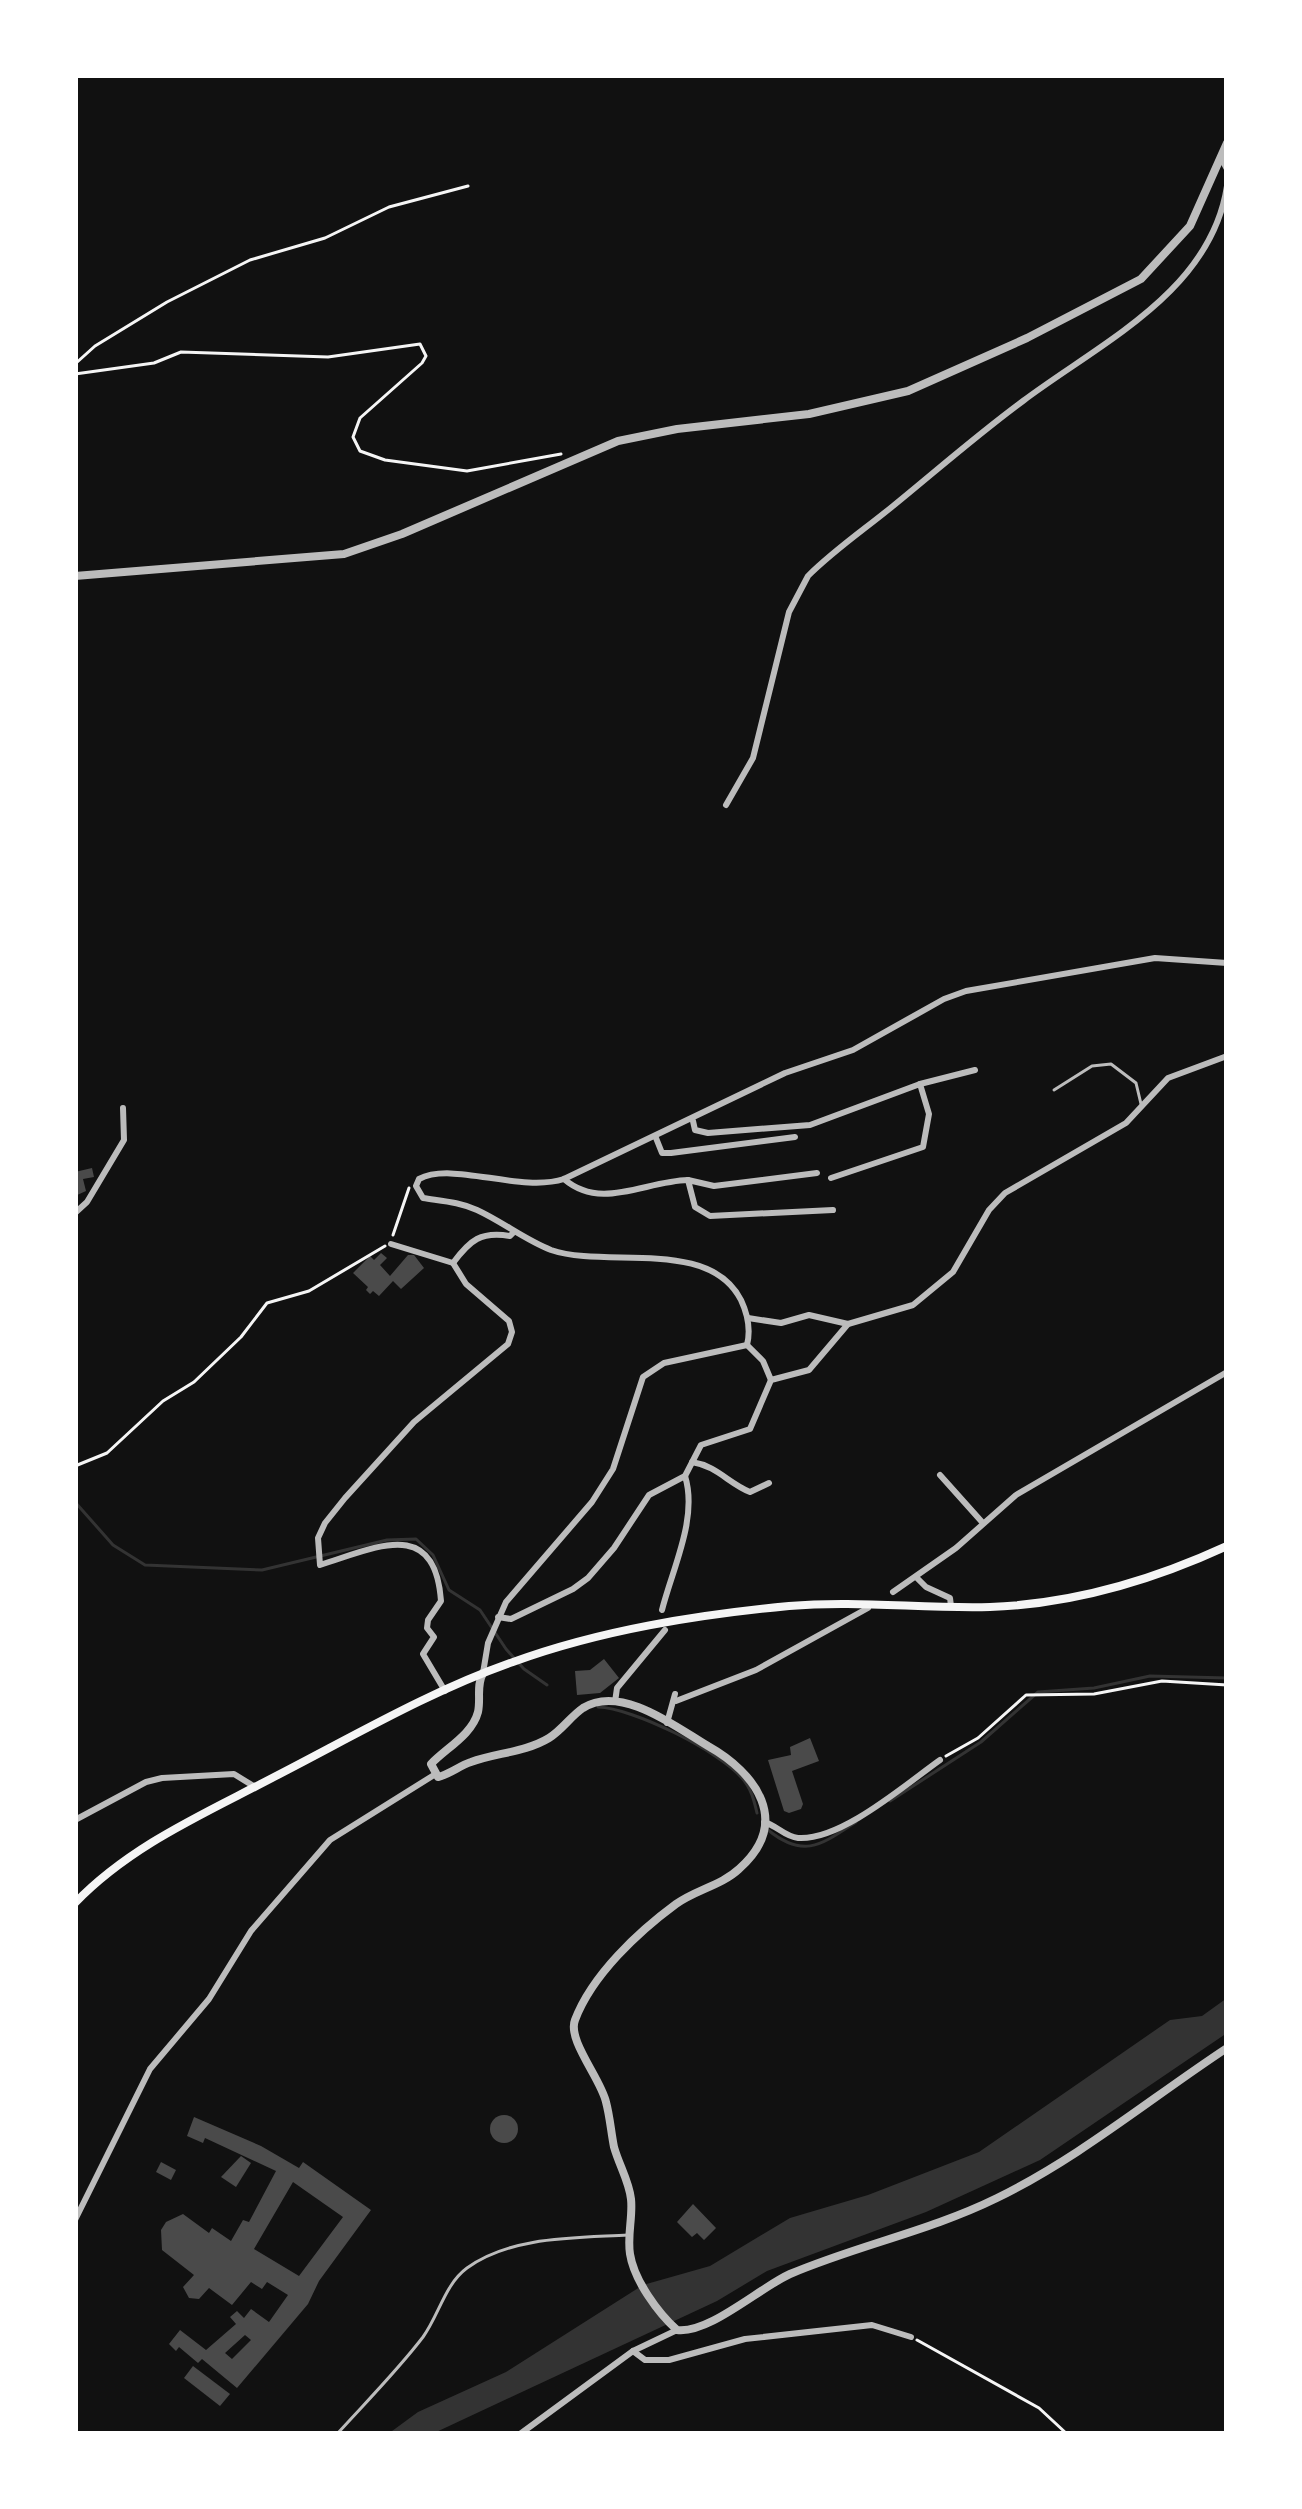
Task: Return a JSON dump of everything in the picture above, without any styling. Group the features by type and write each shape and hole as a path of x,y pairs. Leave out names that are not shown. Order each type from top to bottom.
{"main road":[{"path":"75,1903 116,1864 163,1835 445,1690 523,1658 626,1630 768,1608 837,1602 1019,1605 1068,1599 1157,1575 1227,1546"}],"street":[{"path":"75,576 344,554 402,534 618,441 677,429 809,414 908,392 1141,279 1190,226 1227,142"},
{"path":"1221,158 1227,169"},
{"path":"725,805 753,758 797,592 821,563 1024,400 1166,296 1200,256 1227,186"},
{"path":"662,1610 688,1524 685,1476 707,1441 750,1429 771,1381 763,1361 747,1345 748,1318 736,1292 694,1266 646,1257 578,1256 550,1249 478,1210 423,1198 416,1186 423,1175 483,1177 525,1185 563,1179 785,1073 853,1050 966,991 1155,958 1227,963"},
{"path":"748,1318 781,1322 808,1315 848,1324 913,1305 952,1272 988,1210 1005,1193 1126,1123 1168,1078 1227,1056"},
{"path":"693,1119 695,1130 708,1133 810,1125 920,1084 974,1070"},
{"path":"831,1178 923,1147 929,1114 920,1084"},
{"path":"75,1213 87,1202 124,1140 123,1108"},
{"path":"656,1138 662,1153 671,1154 795,1137"},
{"path":"563,1179 578,1191 596,1195 688,1180 715,1186 817,1173"},
{"path":"688,1180 695,1207 710,1216 833,1210"},
{"path":"453,1264 479,1236 510,1237 514,1232"},
{"path":"391,1244 453,1264 466,1285 509,1321 512,1332 508,1344 414,1422 378,1460 318,1538 320,1565 402,1544 422,1548 429,1556 442,1594 428,1620 427,1628 434,1637 423,1654 445,1690"},
{"path":"771,1381 809,1370 848,1324"},
{"path":"434,1775 431,1764 473,1724 478,1683 498,1617 525,1577 592,1502 613,1469 643,1377 664,1363 747,1345"},
{"path":"893,1592 1054,1471 1227,1372"},
{"path":"692,1462 707,1465 750,1492 769,1483"},
{"path":"940,1475 982,1522"},
{"path":"498,1617 511,1619 573,1589 614,1548 650,1495 685,1476"},
{"path":"917,1577 926,1587 950,1598 951,1606"},
{"path":"668,1723 675,1698 756,1670 868,1608"},
{"path":"615,1702 617,1688 665,1630"},
{"path":"75,2220 150,2069 209,1999 251,1931 330,1840 434,1775 446,1776 475,1760 535,1744 582,1709 602,1701 615,1702 649,1712 746,1771 757,1787 764,1822 746,1861 730,1876 680,1901 650,1925 599,1982 573,2024 574,2036 606,2099 615,2151 632,2200 630,2255 643,2285 674,2328"},
{"path":"764,1822 791,1837 819,1835 854,1820 940,1760"},
{"path":"75,1820 162,1778 234,1774 255,1787"},
{"path":"520,2434 634,2350 674,2328 698,2329 789,2275 997,2198 1070,2156 1227,2048"},
{"path":"634,2350 645,2360 669,2360 746,2339 872,2325 911,2337"}],"lane":[{"path":"1054,1090 1073,1074 1111,1064 1136,1083 1141,1104"},
{"path":"338,2434 415,2347 454,2279 473,2264 522,2245 629,2235"}],"path":[{"path":"75,364 94,346 167,302 250,260 325,238 389,207 468,186"},
{"path":"75,374 154,362 181,352 328,357 420,344 426,356 422,363 360,418 353,437 360,451 385,460 466,471 560,454"},
{"path":"75,1466 106,1453 163,1401 194,1382 241,1337 267,1303 309,1291 391,1244 409,1187 416,1186"},
{"path":"940,1760 978,1738 1026,1695 1094,1694 1162,1682 1227,1684"},
{"path":"911,2337 1040,2408 1067,2434"}],"shaded area":[{"path":"1227,1998 1227,2033 1040,2160 926,2212 767,2271 717,2301 432,2434 388,2434 418,2412 506,2372 643,2285 710,2266 790,2218 868,2195 979,2152 1170,2020 1202,2016"}],"building":[{"path":"92,1168 94,1177 83,1179 86,1191 75,1196 75,1172"},
{"path":"381,1253 387,1258 380,1265 390,1276 408,1255 414,1255 424,1268 401,1289 393,1281 379,1296 370,1294 353,1273 370,1256 374,1260"},
{"path":"604,1659 619,1678 600,1693 577,1695 575,1671 590,1670"},
{"path":"810,1738 819,1761 792,1771 803,1804 789,1813 784,1811 768,1760 791,1755 790,1747"},
{"path":"504,2115 514,2119 518,2129 514,2139 504,2143 494,2139 490,2129 494,2119"},
{"path":"194,2117 299,2168 303,2162 371,2210 319,2281 308,2304 237,2388 202,2359 198,2363 169,2344 180,2330 206,2350 236,2324 230,2317 237,2311 244,2318 251,2309 269,2322 288,2295 267,2282 262,2289 251,2282 232,2305 209,2288 199,2299 189,2298 183,2287 194,2275 162,2250 161,2230 183,2214 209,2233 212,2228 231,2241 243,2220 249,2222 276,2171 205,2138 203,2143 187,2136","holes":["293,2182 343,2217 299,2276 254,2249","245,2335 251,2340 232,2359 225,2353"]},
{"path":"241,2156 251,2163 236,2187 221,2177"},
{"path":"161,2162 176,2170 171,2180 156,2172"},
{"path":"693,2204 716,2228 704,2240 697,2233 692,2237 677,2222"},
{"path":"193,2366 230,2394 220,2406 184,2378"}],"waterway":[{"path":"75,1502 113,1545 145,1565 262,1570 387,1540 416,1539 433,1555 449,1590 480,1610 506,1649 547,1685"},
{"path":"890,1801 981,1742 1038,1692 1094,1688 1150,1676 1227,1678"},
{"path":"598,1707 653,1723 715,1756 745,1782 757,1813"},
{"path":"768,1830 792,1844 812,1846 856,1822"}]}
